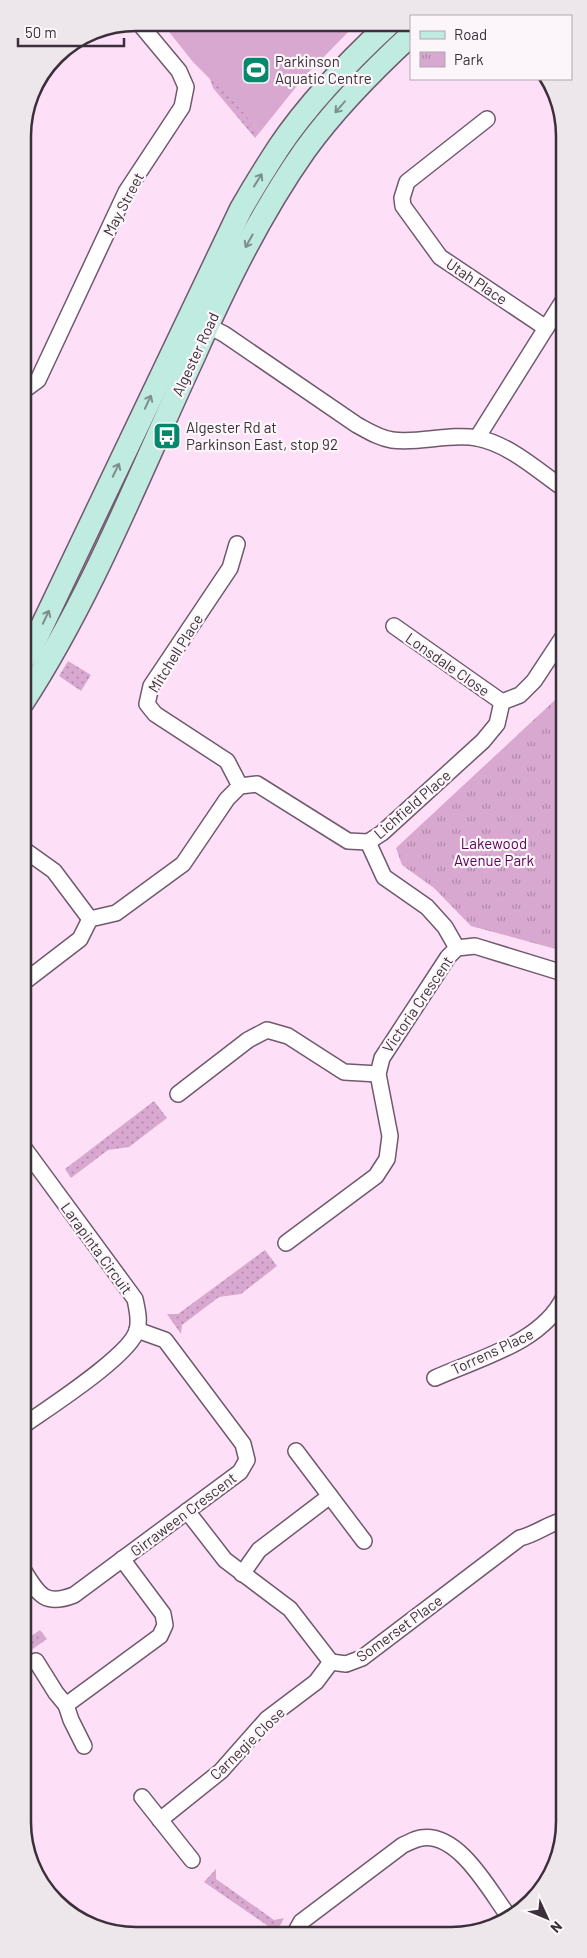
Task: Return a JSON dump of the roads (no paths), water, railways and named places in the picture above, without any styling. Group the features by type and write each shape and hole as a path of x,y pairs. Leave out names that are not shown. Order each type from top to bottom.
{"main road":[{"name":"Algester Road","path":"31,690 51,660 108,544 241,209 280,146 335,77 382,31"},
{"name":"Algester Road","path":"31,638 198,321 246,246 273,199 306,149 368,76 410,36"}],"street":[{"name":"May Street","path":"31,385 38,380 126,192 182,107 186,87 180,71 147,31"},
{"name":"Utah Place","path":"487,119 407,182 402,198 403,206 440,257 546,328"},
{"path":"477,438 556,312"},
{"path":"198,321 224,334 374,435 393,440 452,437 477,438 505,448 556,483"},
{"name":"Mitchell Place","path":"237,544 230,568 151,686 147,704 156,714 227,762 240,786"},
{"name":"Lonsdale Close","path":"394,626 502,702"},
{"path":"502,702 520,695 534,681 556,648"},
{"path":"31,652 51,660"},
{"name":"Lichfield Place","path":"240,786 257,784 348,841 368,842 382,833 483,741 497,724 502,702"},
{"path":"90,919 116,913 183,864 227,799 240,786"},
{"path":"368,842 384,877 427,907 445,927 457,948"},
{"path":"31,855 54,871 90,919"},
{"path":"31,977 80,939 90,919"},
{"name":"Victoria Crescent","path":"378,1074 382,1058 448,957 457,948 475,946 556,971"},
{"path":"178,1094 248,1040 267,1030 288,1036 344,1072 378,1074 390,1136 387,1159 376,1176 286,1243"},
{"name":"Larapinta Circuit","path":"31,1158 135,1299 138,1317 137,1330"},
{"name":"Torrens Place","path":"435,1378 528,1337 544,1325 556,1310"},
{"path":"31,1420 122,1352 132,1342 137,1330"},
{"name":"Girraween Crescent","path":"31,1583 36,1591 46,1598 60,1600 74,1595 240,1472 247,1460 243,1444 166,1340 137,1330"},
{"path":"296,1451 364,1541"},
{"path":"242,1574 259,1550 330,1496"},
{"path":"187,1511 226,1560 242,1574 283,1602 331,1662"},
{"name":"Somerset Place","path":"331,1662 346,1664 362,1658 520,1538 539,1533 556,1521"},
{"path":"66,1705 160,1636 165,1625 164,1614 122,1559"},
{"path":"36,1661 56,1693 66,1705 70,1720 84,1746"},
{"name":"Carnegie Close","path":"160,1820 221,1771 267,1720 316,1682 331,1662"},
{"path":"142,1797 192,1860"},
{"path":"299,1927 302,1922 403,1845 421,1838 445,1841 463,1854 505,1912"}],"place":[{"name":"Parkinson Aquatic Centre","path":"256,70"},
{"name":"Algester Rd at Parkinson East, stop 92","path":"167,436"}],"park label":[{"name":"Lakewood Avenue Park","path":"494,852"}]}
